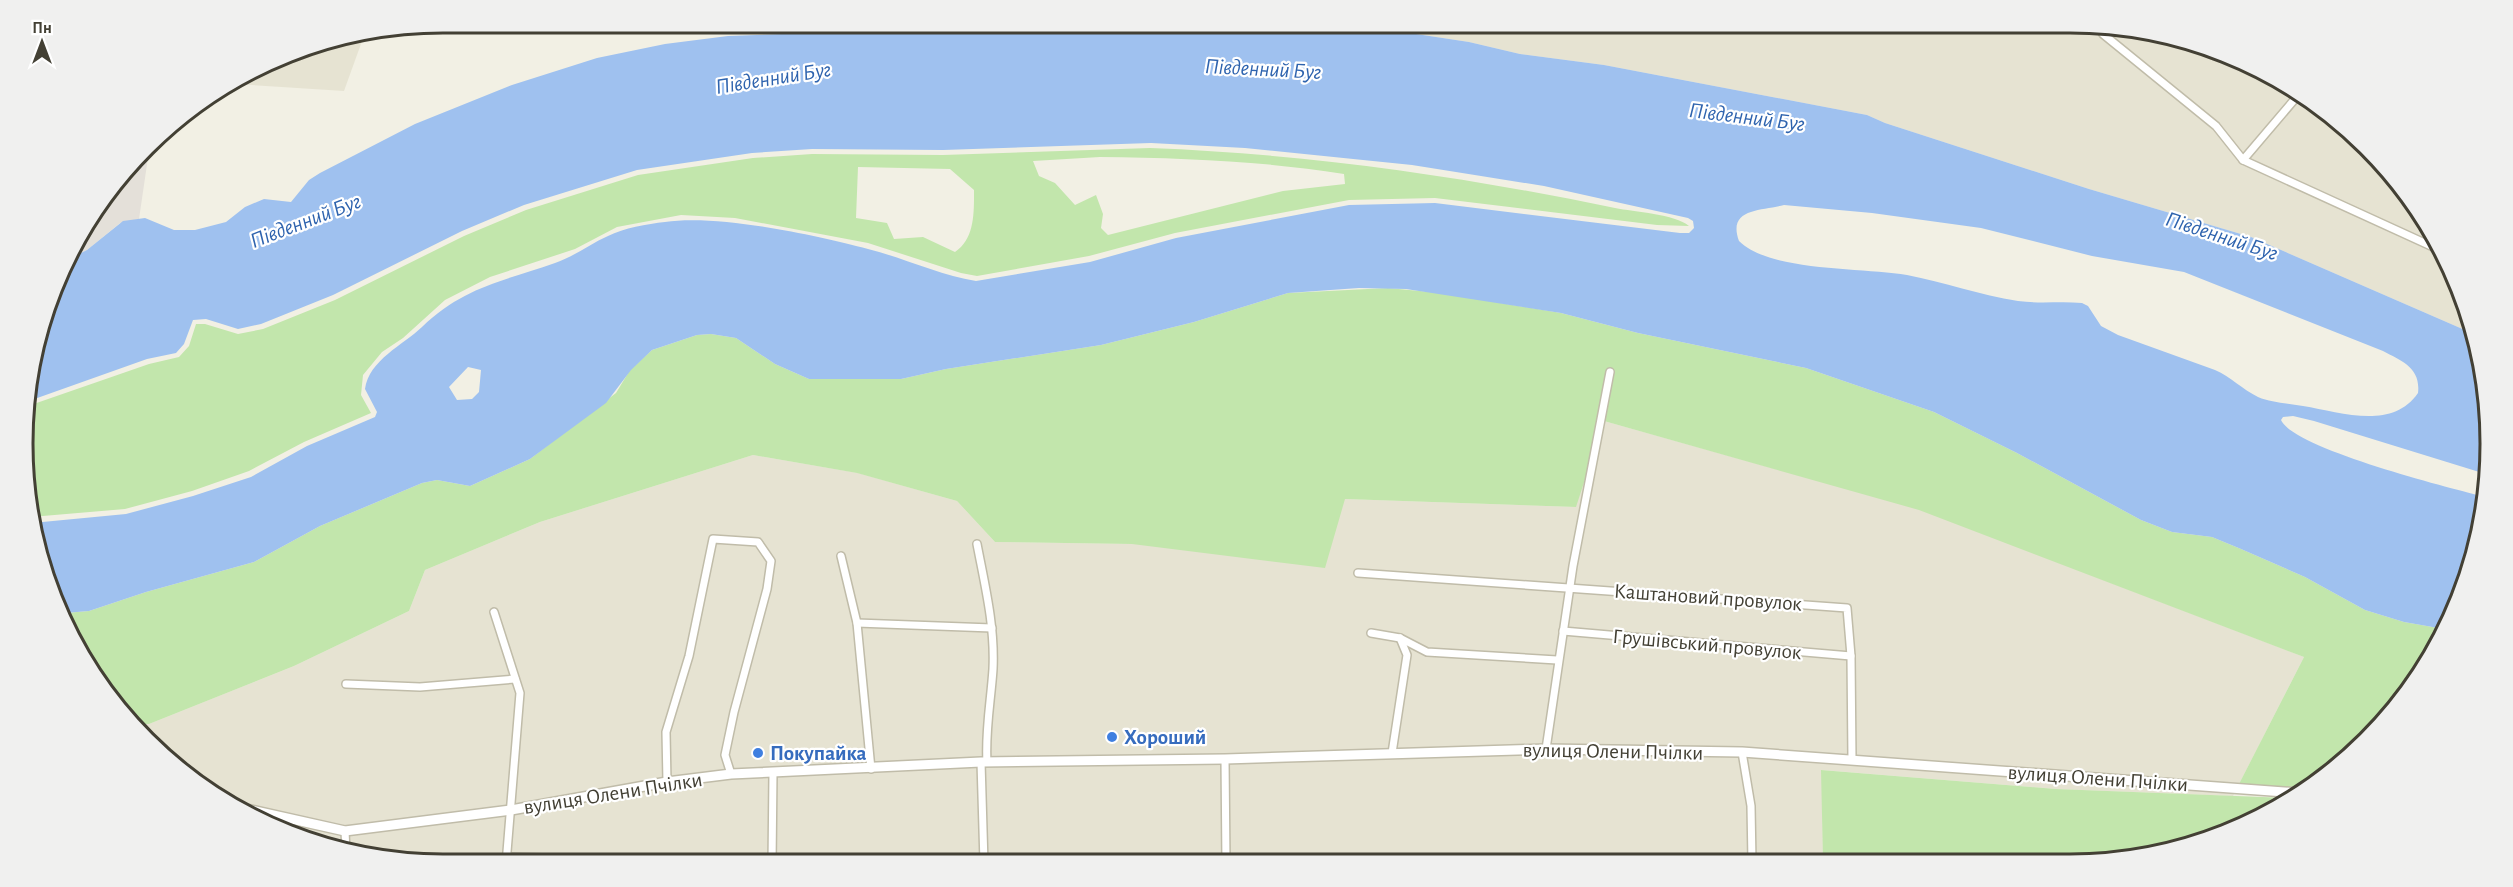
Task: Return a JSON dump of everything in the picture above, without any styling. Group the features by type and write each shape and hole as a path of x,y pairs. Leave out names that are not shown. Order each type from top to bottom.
{"street":[{"path":"2109,35 2216,126 2243,160 2429,245"},
{"path":"2243,160 2294,100"},
{"path":"1546,749 1557,660 1610,372"},
{"path":"668,782 666,732 689,656 713,539 758,542 771,561 769,580 728,744 726,755 730,774"},
{"path":"977,544 992,628 993,669 984,762 984,854"},
{"path":"841,556 857,623 871,769"},
{"name":"Каштановий провулок","path":"1358,573 1570,586 1847,608 1851,656"},
{"path":"494,612 520,693 507,854"},
{"path":"857,623 992,628"},
{"name":"Грушівський провулок","path":"1563,631 1851,656"},
{"path":"1371,633 1400,638 1427,652 1557,660"},
{"path":"1392,753 1407,655 1400,638"},
{"path":"1851,656 1852,760"},
{"path":"346,684 420,687 515,679"},
{"name":"вулиця Олени Пчілки","path":"278,819 345,831 511,810 668,782 730,774 984,762 1225,759 1546,749 1742,752 2288,791"},
{"path":"1742,752 1751,806 1752,854"},
{"path":"1225,759 1226,854"},
{"path":"772,854 773,773"},
{"path":"345,831 346,842"}],"shaded area":[{"path":"1410,33 2070,33 2123,37 2176,47 2227,64 2275,88 2319,118 2360,153 2395,194 2425,238 2449,286 2464,329 2251,237 2089,189 1885,123 1867,115 1604,65 1520,54 1469,42"},
{"path":"362,41 344,91 244,85 286,64"},
{"path":"148,159 139,219 120,223 79,254 102,215"},
{"path":"1604,421 1919,509 2304,657 2233,796 2056,789 1822,770 1823,854 417,853 337,840 286,823 262,812 215,785 173,752 144,724 149,724 294,666 409,611 425,570 540,522 753,455 858,473 957,501 995,542 1132,544 1345,499 1575,507"}],"green space":[{"path":"1150,148 1267,155 1384,168 1499,186 1664,216 1689,226 1657,225 1435,198 1349,200 1175,233 1089,256 977,276 868,243 735,218 681,215 617,227 575,249 490,277 445,300 403,338 382,352 363,375 361,395 371,413 304,442 249,471 192,491 125,509 40,516 33,444 36,403 149,364 179,357 189,346 196,324 205,324 238,334 263,329 335,300 464,236 526,210 638,175 753,158 812,154 943,155","holes":["1100,157 1253,163 1344,174 1345,184 1283,191 1108,235 1101,228 1103,214 1096,195 1075,205 1055,183 1039,176 1033,161","858,167 950,169 974,190 970,232 962,247 955,252 923,237 894,239 887,223 856,218"]},
{"path":"1388,288 1441,293 1561,313 1638,333 1806,368 1934,412 2017,453 2141,520 2172,532 2212,537 2305,577 2365,610 2404,622 2437,628 2411,672 2378,714 2360,734 2319,769 2294,787 2239,784 2304,657 1919,510 1604,421 1576,507 1345,499 1325,568 1132,544 995,542 957,501 857,473 753,455 540,522 425,570 409,611 294,666 149,724 144,724 102,672 69,613 89,611 146,592 254,562 320,526 422,483 437,480 470,486 530,459 616,393 630,370 652,350 697,335 711,334 736,338 775,364 809,379 901,379 946,369 1101,345 1194,322 1288,293"},
{"path":"1821,770 2056,789 2277,797 2227,823 2201,832 2150,846 2123,850 2070,854 1823,854"}],"water":[{"name":"Південний Буг","path":"807,33 1410,33 1469,42 1520,54 1604,65 1867,115 1885,123 2089,189 2251,237 2464,329 2472,363 2479,417 2479,472 2314,421 2293,416 2283,417 2281,420 2292,431 2342,455 2476,495 2466,550 2449,601 2437,628 2404,622 2365,610 2305,577 2212,537 2172,532 2141,520 2017,453 1934,412 1806,368 1638,333 1561,313 1406,289 1359,288 1288,293 1194,322 1101,345 946,369 901,379 809,379 775,364 736,338 711,334 697,335 652,350 631,370 606,403 530,459 470,486 437,480 422,483 320,526 254,562 146,592 89,611 69,613 47,550 41,522 126,514 193,496 251,477 307,446 375,417 377,412 365,389 373,370 388,354 437,314 485,287 562,260 608,236 636,227 687,220 766,227 868,249 949,275 976,281 1090,262 1176,238 1349,205 1435,203 1680,233 1689,233 1694,228 1693,221 1688,218 1544,186 1412,165 1245,148 1151,143 943,150 812,149 752,153 637,170 524,205 462,231 333,295 261,324 238,329 206,319 193,320 184,344 176,353 147,359 36,398 47,337 64,286 75,262 79,254 123,221 145,218 174,230 195,230 226,222 245,207 264,199 291,202 309,180 320,173 415,124 512,85 597,58 665,44 728,36","holes":["1784,205 1872,213 1981,228 2092,256 2184,272 2383,351 2409,366 2416,377 2418,393 2407,405 2394,412 2365,416 2269,401 2252,394 2215,370 2118,335 2101,326 2088,306 2082,303 2018,301 1907,275 1794,263 1753,251 1739,241 1737,230 1738,222 1748,213","468,367 481,370 479,392 472,399 457,400 449,387"]}],"place":[{"name":"Хороший","path":"1112,737"},
{"name":"Покупайка","path":"758,753"}]}
